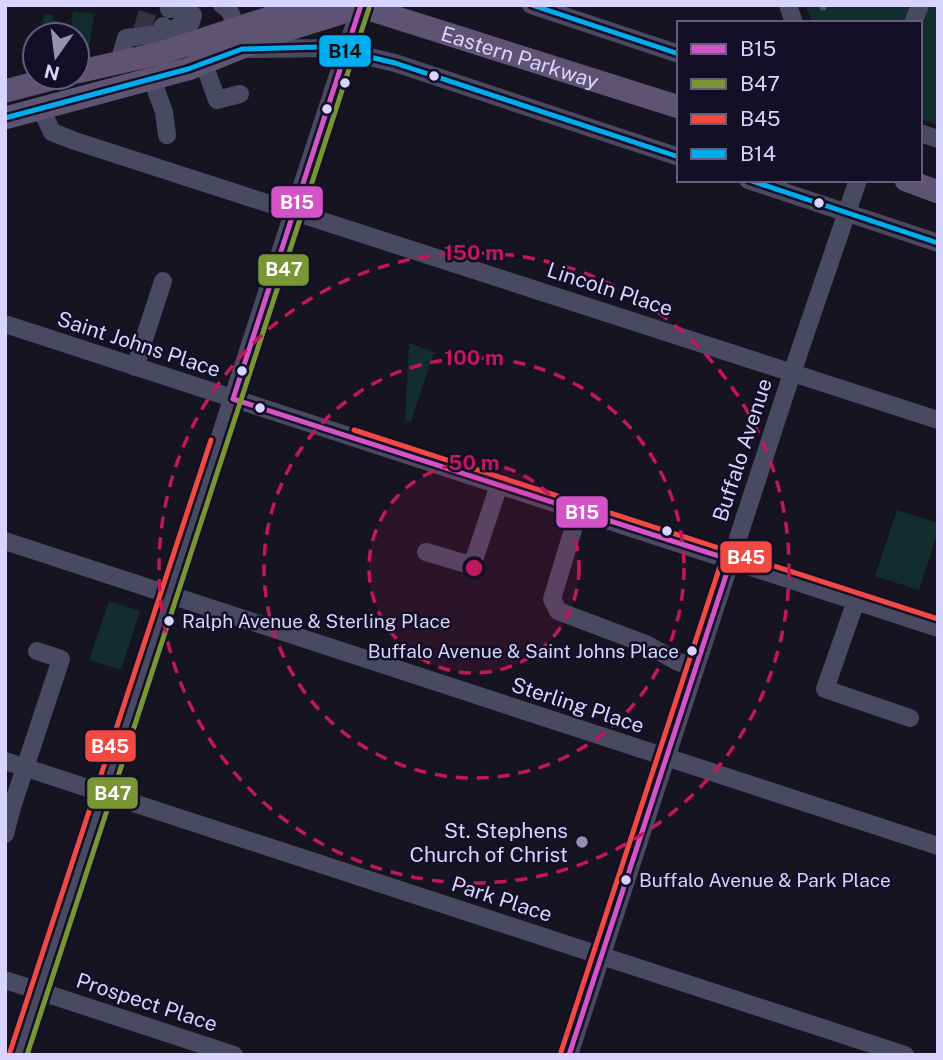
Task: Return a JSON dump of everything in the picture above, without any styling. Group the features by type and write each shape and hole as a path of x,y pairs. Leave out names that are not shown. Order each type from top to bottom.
{"main road":[{"path":"5,118 204,64 240,38 309,5"},
{"path":"91,69 119,62 156,29 240,38 341,15 359,6"},
{"name":"Eastern Parkway","path":"359,6 677,106"},
{"path":"910,182 938,192"}],"street":[{"path":"222,5 229,10 240,38 346,51 395,63 677,156"},
{"path":"531,5 677,53"},
{"path":"18,1055 359,6"},
{"path":"204,64 209,103 240,94"},
{"path":"152,79 164,112 167,135"},
{"name":"Lincoln Place","path":"41,109 52,132 61,136 938,420"},
{"path":"754,182 938,243"},
{"name":"Buffalo Avenue","path":"569,1055 857,182"},
{"path":"135,367 163,281"},
{"name":"Saint Johns Place","path":"5,324 938,628"},
{"path":"426,552 470,565 499,485"},
{"path":"579,510 552,598 558,611 648,645 695,668"},
{"name":"Sterling Place","path":"5,541 938,846"},
{"path":"856,601 825,689 910,718"},
{"path":"5,834 61,659 37,651"},
{"name":"Park Place","path":"5,761 905,1055"},
{"name":"Prospect Place","path":"5,980 234,1055"}],"green space":[{"path":"806,5 938,5 938,125 922,120 922,21 811,21"},
{"path":"73,11 94,14 91,35 91,21 72,21"},
{"path":"44,14 53,15 53,20 59,21 43,21"},
{"path":"409,343 434,352 411,422 405,420"},
{"path":"897,510 938,523 938,531 919,590 875,576"},
{"path":"109,601 140,611 121,670 89,660"}],"tunnel":[{"path":"142,30 150,5"}],"transit line":[{"name":"B15","path":"233,399 361,5"},
{"name":"B14","path":"532,5 677,53"},
{"name":"B47","path":"27,1055 369,8"},
{"name":"B14","path":"5,118 188,69 242,49 318,47 395,63 677,156"},
{"name":"B14","path":"755,182 938,243"},
{"name":"B15","path":"233,399 731,560"},
{"name":"B45","path":"354,430 938,619"},
{"name":"B45","path":"10,1052 211,440"},
{"name":"B45","path":"561,1052 723,557"},
{"name":"B15","path":"569,1055 731,560"}],"place":[{"name":"Ralph Avenue & Sterling Place","path":"169,621"},
{"name":"Buffalo Avenue & Saint Johns Place","path":"692,651"},
{"name":"St. Stephens Church of Christ","path":"582,842"},
{"name":"Buffalo Avenue & Park Place","path":"626,880"}]}
